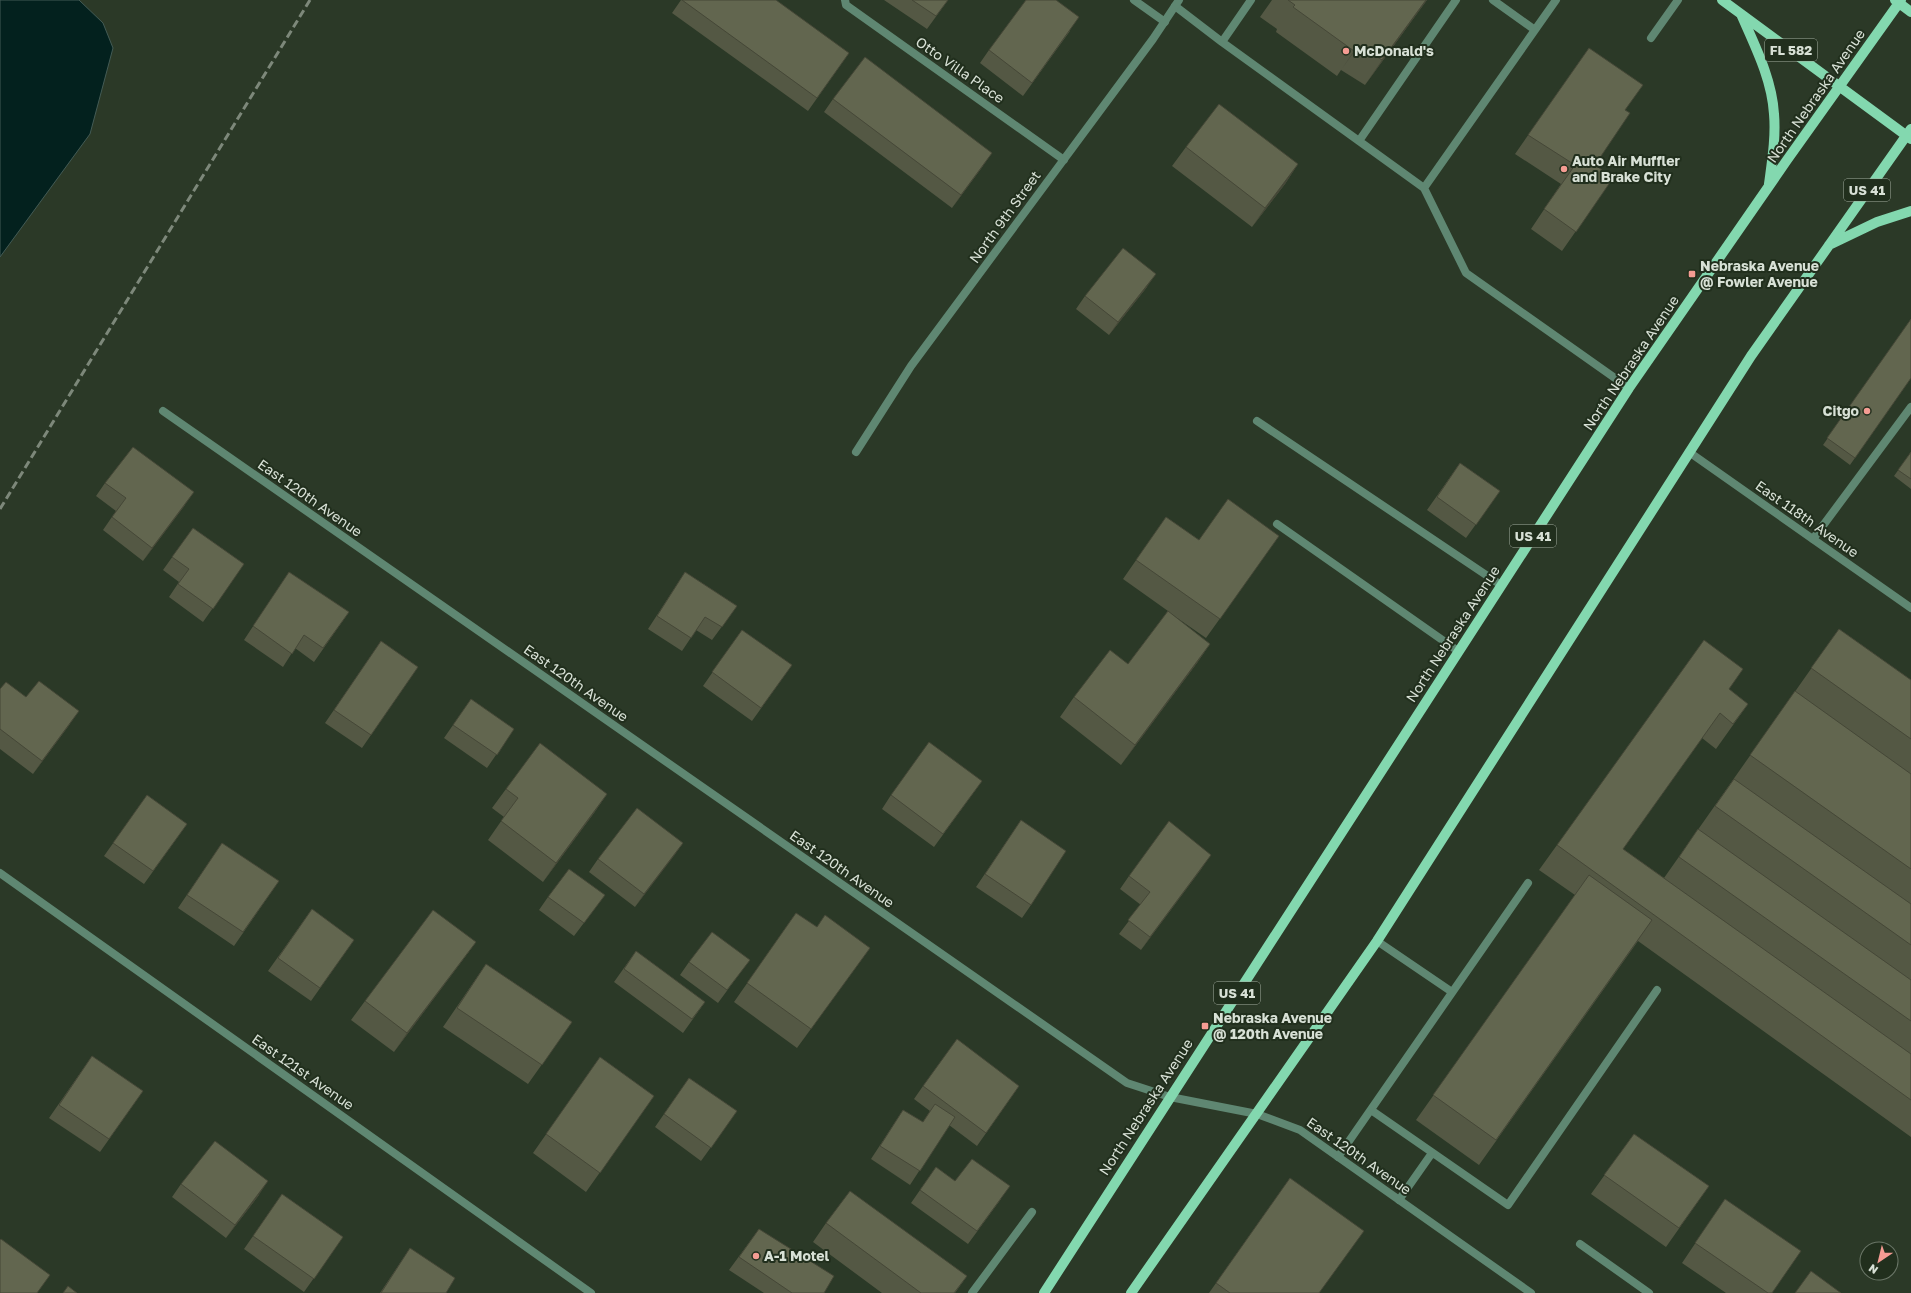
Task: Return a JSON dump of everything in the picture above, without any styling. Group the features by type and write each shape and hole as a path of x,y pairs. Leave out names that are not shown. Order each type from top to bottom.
{"main road":[{"name":"FL 582","path":"1722,0 1840,87 1909,135"},
{"path":"1898,1 1911,12"},
{"name":"North Nebraska Avenue","path":"1044,1293 1629,388 1840,87 1898,1"},
{"path":"1741,14 1765,72 1774,113 1774,151 1768,188"},
{"name":"US 41","path":"1131,1293 1377,941 1751,356 1828,246 1909,135"},
{"path":"1828,246 1877,222 1911,211"}],"street":[{"name":"Otto Villa Place","path":"845,0 846,5 1064,160"},
{"path":"1134,0 1165,22"},
{"path":"1222,42 1251,0"},
{"path":"1359,141 1456,0"},
{"path":"1493,0 1535,30"},
{"path":"1424,188 1556,0"},
{"path":"1651,38 1678,0"},
{"name":"North 9th Street","path":"856,452 911,366 1064,160 1165,22 1177,3"},
{"path":"1177,3 1222,42 1424,188 1466,273 1629,388"},
{"path":"1813,539 1911,407"},
{"name":"East 120th Avenue","path":"163,410 1127,1083 1170,1097 1257,1114 1300,1130 1531,1293"},
{"path":"1257,421 1501,585"},
{"name":"East 118th Avenue","path":"1689,452 1911,608"},
{"path":"1277,524 1458,651"},
{"name":"East 121st Avenue","path":"0,873 591,1293"},
{"path":"1338,1157 1528,883"},
{"path":"1377,941 1452,992"},
{"path":"1370,1110 1508,1205 1657,990"},
{"path":"1399,1200 1432,1153"},
{"path":"972,1293 1032,1212"},
{"path":"1580,1244 1649,1293"}],"water":[{"path":"0,0 79,0 103,23 113,48 90,134 0,257"}],"building":[{"path":"682,0 776,0 849,53 817,98"},
{"path":"912,0 948,0 936,16"},
{"path":"1026,0 1056,0 1079,17 1032,83 989,50"},
{"path":"1288,0 1426,0 1382,60 1359,45 1354,51 1293,7 1295,5"},
{"name":"Auto Air Muffler and Brake City","path":"1589,48 1643,85 1625,110 1630,113 1595,165 1613,178 1576,232 1544,209 1575,165 1528,135"},
{"path":"865,57 992,153 961,195 833,99"},
{"path":"1219,104 1298,164 1265,208 1186,147"},
{"path":"1123,248 1156,274 1118,322 1085,296"},
{"name":"Citgo","path":"1911,319 1911,378 1855,458 1827,438"},
{"path":"133,447 194,492 152,548 112,517 126,498 105,483"},
{"path":"1911,452 1911,479 1898,470"},
{"path":"1460,463 1500,491 1476,525 1437,497"},
{"path":"1228,499 1279,536 1220,619 1136,560 1166,517 1199,540"},
{"path":"193,528 244,564 213,609 178,584 189,569 172,557"},
{"path":"289,572 349,612 323,648 304,635 292,654 253,626"},
{"path":"685,572 737,606 722,627 705,617 691,638 657,616"},
{"path":"1168,611 1210,644 1135,745 1074,697 1110,650 1128,664"},
{"path":"1839,629 1911,680 1911,739 1811,668"},
{"path":"742,630 792,665 761,708 712,672"},
{"path":"1704,640 1743,669 1729,689 1748,704 1733,724 1720,713 1623,849 1911,1054 1911,1100 1557,845"},
{"path":"381,641 418,667 371,735 334,710"},
{"path":"39,681 79,711 42,761 0,729 0,689 6,682 26,697"},
{"path":"1795,691 1911,774 1911,869 1750,755"},
{"path":"471,699 514,729 497,755 453,725"},
{"path":"929,742 982,781 943,834 891,795"},
{"path":"540,743 607,794 556,863 501,821 518,798 506,789"},
{"path":"1734,779 1911,904 1911,945 1715,806"},
{"path":"147,795 187,824 153,871 113,843"},
{"path":"637,808 683,843 644,894 598,859"},
{"path":"1021,820 1066,851 1031,905 985,874"},
{"path":"1169,821 1211,855 1150,937 1128,920 1150,892 1129,876"},
{"path":"1698,829 1911,980 1911,1021 1679,857"},
{"path":"222,843 279,881 243,932 187,895"},
{"path":"569,869 605,895 584,923 548,897"},
{"path":"1589,875 1652,920 1496,1140 1433,1095"},
{"path":"312,909 354,940 320,988 278,958"},
{"path":"433,910 476,942 407,1033 365,1001"},
{"path":"796,913 817,927 825,915 870,948 811,1029 747,983"},
{"path":"712,932 750,960 727,990 689,962"},
{"path":"636,951 705,1002 692,1019 624,969"},
{"path":"486,964 572,1022 542,1065 457,1008"},
{"path":"957,1039 1019,1086 986,1133 923,1086"},
{"path":"92,1056 143,1091 109,1139 59,1105"},
{"path":"600,1057 654,1096 600,1173 546,1134"},
{"path":"689,1078 737,1111 711,1148 664,1114"},
{"path":"935,1104 955,1117 920,1171 880,1146 903,1110 923,1122"},
{"path":"1634,1134 1709,1186 1679,1228 1604,1175"},
{"path":"215,1141 268,1181 235,1225 181,1184"},
{"path":"972,1159 1010,1186 977,1231 920,1190 936,1167 955,1181"},
{"path":"1290,1178 1364,1231 1319,1293 1230,1293 1216,1283"},
{"path":"850,1191 967,1276 954,1293 921,1293 826,1223"},
{"path":"282,1194 343,1237 314,1279 253,1236"},
{"path":"1725,1199 1801,1251 1772,1293 1768,1293 1695,1243"},
{"path":"759,1229 834,1276 824,1293 792,1293 739,1257"},
{"path":"1,1239 50,1275 37,1293 0,1293"},
{"path":"410,1248 455,1278 446,1293 381,1293"},
{"path":"1811,1271 1841,1293 1795,1293"},
{"path":"68,1286 77,1293 63,1293"}],"railway":[{"path":"0,509 310,0"}],"place":[{"name":"McDonald's","path":"1346,51"},
{"name":"Auto Air Muffler and Brake City","path":"1564,169"},
{"name":"Nebraska Avenue @ Fowler Avenue","path":"1692,274"},
{"name":"Citgo","path":"1867,411"},
{"name":"Nebraska Avenue @ 120th Avenue","path":"1205,1026"},
{"name":"A-1 Motel","path":"756,1256"}]}
